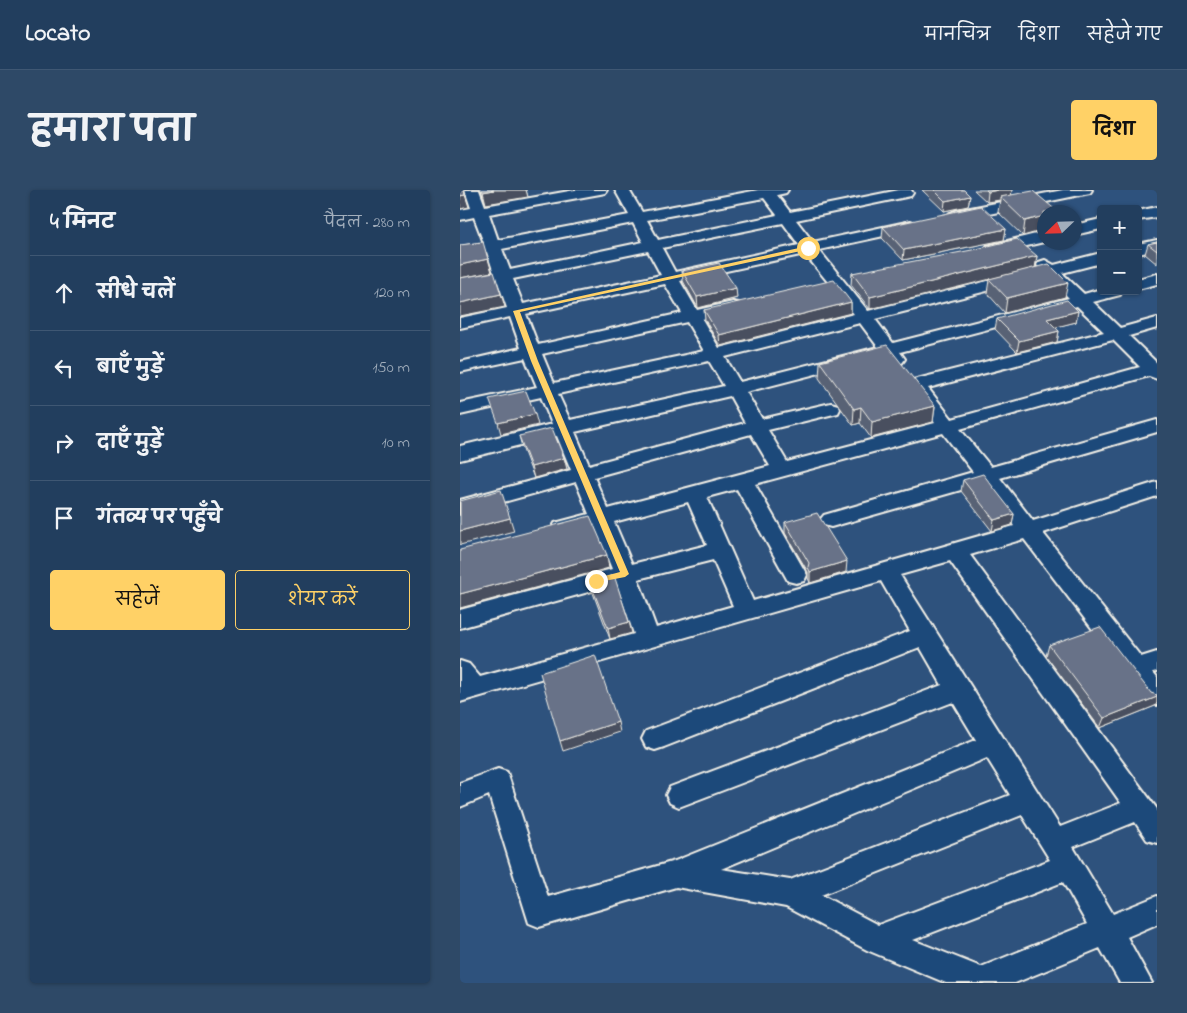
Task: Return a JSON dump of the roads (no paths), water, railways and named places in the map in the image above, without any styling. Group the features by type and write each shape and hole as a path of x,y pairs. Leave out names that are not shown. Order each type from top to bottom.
{"street":[{"path":"472,190 531,351 625,574 648,639"},
{"path":"460,215 600,190"},
{"path":"622,190 782,470"},
{"path":"460,323 1085,190"},
{"path":"460,252 772,191 785,217 808,248 837,282 1028,530 1146,664 1157,696"},
{"path":"460,285 906,193"},
{"path":"970,196 1155,370"},
{"path":"1142,215 1157,212"},
{"path":"1082,228 1097,225"},
{"path":"980,252 1037,239"},
{"path":"1142,248 1157,245"},
{"path":"460,409 715,354 1097,259"},
{"path":"818,286 857,277"},
{"path":"1142,283 1157,279"},
{"path":"460,454 563,428 737,390 1099,295"},
{"path":"460,367 750,302"},
{"path":"916,384 1157,323"},
{"path":"545,532 744,481 1155,370"},
{"path":"460,507 757,426 831,409"},
{"path":"831,520 1157,426"},
{"path":"744,481 796,575"},
{"path":"695,494 746,610"},
{"path":"465,684 648,639 1154,494"},
{"path":"460,619 720,550"},
{"path":"955,551 1157,831"},
{"path":"886,571 1026,801 1069,866 1137,983"},
{"path":"655,739 925,635"},
{"path":"679,794 958,690"},
{"path":"460,795 498,780 538,913 676,874 992,745"},
{"path":"790,894 1026,801"},
{"path":"1053,842 1140,808"},
{"path":"878,940 1069,866"},
{"path":"676,874 790,894 878,940 982,983 1157,910"}]}
